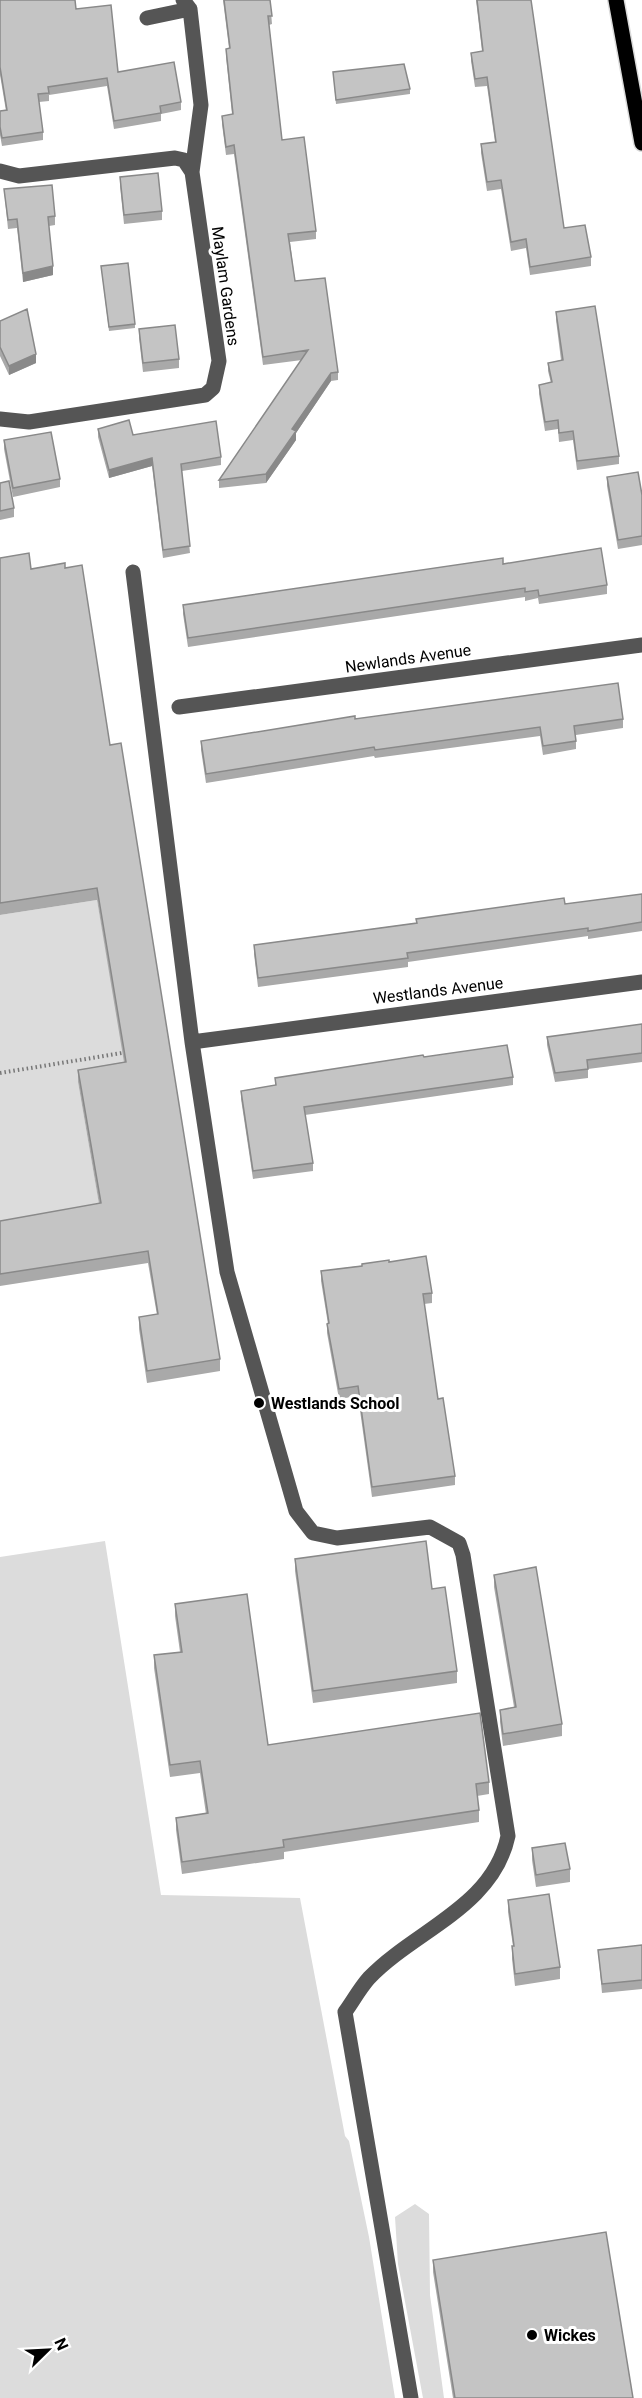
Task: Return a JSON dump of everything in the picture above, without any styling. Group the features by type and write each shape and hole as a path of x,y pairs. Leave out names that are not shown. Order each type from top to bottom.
{"main road":[{"path":"616,0 642,143"}],"street":[{"path":"147,18 187,5"},
{"name":"Maylam Gardens","path":"0,419 29,422 161,403 205,395 213,388 219,361 192,172 201,105 187,5"},
{"path":"0,171 19,176 175,158 184,160 192,172"},
{"path":"133,572 192,1042 227,1272 296,1511 313,1533 337,1538 430,1527 459,1543 463,1555 508,1836 505,1851 493,1874 472,1898 412,1942 369,1978 345,2012 411,2398"},
{"name":"Newlands Avenue","path":"179,706 642,645"},
{"name":"Westlands Avenue","path":"192,1042 642,981"}],"path":[{"path":"0,1073 122,1053"}],"shaded area":[{"path":"97,900 127,1073 78,1082 101,1215 0,1233 0,915"},
{"path":"105,1541 161,1895 300,1898 345,2136 349,2141 369,2237 395,2398 0,2398 0,1557"},
{"path":"415,2204 429,2214 430,2295 444,2398 423,2398 398,2264 395,2217"}],"building":[{"path":"0,0 75,0 76,9 111,5 118,72 174,62 181,102 160,106 161,113 114,121 107,78 48,87 49,93 38,94 43,132 2,138 0,111 7,110 0,67"},
{"path":"224,0 270,0 272,16 268,16 282,140 304,137 316,231 288,234 295,281 325,278 338,372 331,373 292,429 296,431 266,474 219,480 308,350 263,357 234,145 226,147 222,116 233,114 226,49 230,48"},
{"path":"477,0 531,0 564,228 585,225 591,257 530,267 526,239 511,242 501,180 487,182 481,144 496,142 487,77 475,79 471,53 483,51"},
{"path":"404,64 410,89 336,100 333,72"},
{"path":"158,173 162,211 124,215 120,177"},
{"path":"52,185 55,216 48,217 53,266 23,273 17,219 8,220 4,189"},
{"path":"128,263 135,324 109,327 101,266"},
{"path":"595,306 619,456 577,461 573,431 559,433 558,420 545,422 539,385 552,382 548,363 563,360 556,312"},
{"path":"27,309 36,354 9,366 0,347 0,321"},
{"path":"175,325 179,359 143,363 139,329"},
{"path":"129,420 133,435 216,421 221,457 181,464 190,546 163,550 152,458 109,470 98,429"},
{"path":"51,432 60,479 13,488 4,440"},
{"path":"638,472 642,495 642,536 618,540 607,477"},
{"path":"9,481 14,508 0,511 0,483"},
{"path":"601,548 607,585 539,596 538,590 525,592 525,588 188,638 183,605 503,558 503,564"},
{"path":"29,553 31,569 65,563 65,568 82,565 110,745 121,743 220,1359 147,1371 139,1317 158,1314 148,1251 0,1274 0,1221 101,1203 78,1070 126,1062 97,888 0,903 0,558"},
{"path":"618,683 623,719 574,726 576,741 543,746 540,727 375,750 374,747 206,774 201,741 355,716 355,719"},
{"path":"642,894 642,922 588,931 588,928 407,953 408,958 258,978 254,945 417,923 416,919 564,898 565,904"},
{"path":"642,1024 642,1053 587,1060 588,1069 555,1073 547,1037"},
{"path":"507,1045 513,1077 304,1107 313,1163 253,1171 241,1091 276,1085 275,1078 423,1055 424,1057"},
{"path":"426,1256 432,1293 423,1294 438,1399 443,1398 455,1476 372,1487 358,1386 339,1389 327,1324 329,1323 321,1271"},
{"path":"426,1541 432,1589 445,1587 457,1671 313,1691 295,1559"},
{"path":"536,1567 562,1724 503,1734 500,1710 516,1707 494,1575"},
{"path":"247,1594 268,1745 480,1713 489,1782 476,1784 479,1810 283,1840 284,1847 182,1862 176,1818 208,1813 200,1761 170,1765 154,1655 182,1652 175,1604"},
{"path":"565,1843 570,1869 536,1875 532,1848"},
{"path":"549,1894 560,1967 515,1974 508,1900"},
{"path":"642,1945 642,1980 602,1984 598,1950"},
{"name":"Wickes","path":"606,2232 633,2398 455,2398 433,2260"}],"place":[{"name":"Westlands School","path":"259,1403"},
{"name":"Wickes","path":"532,2335"}]}
